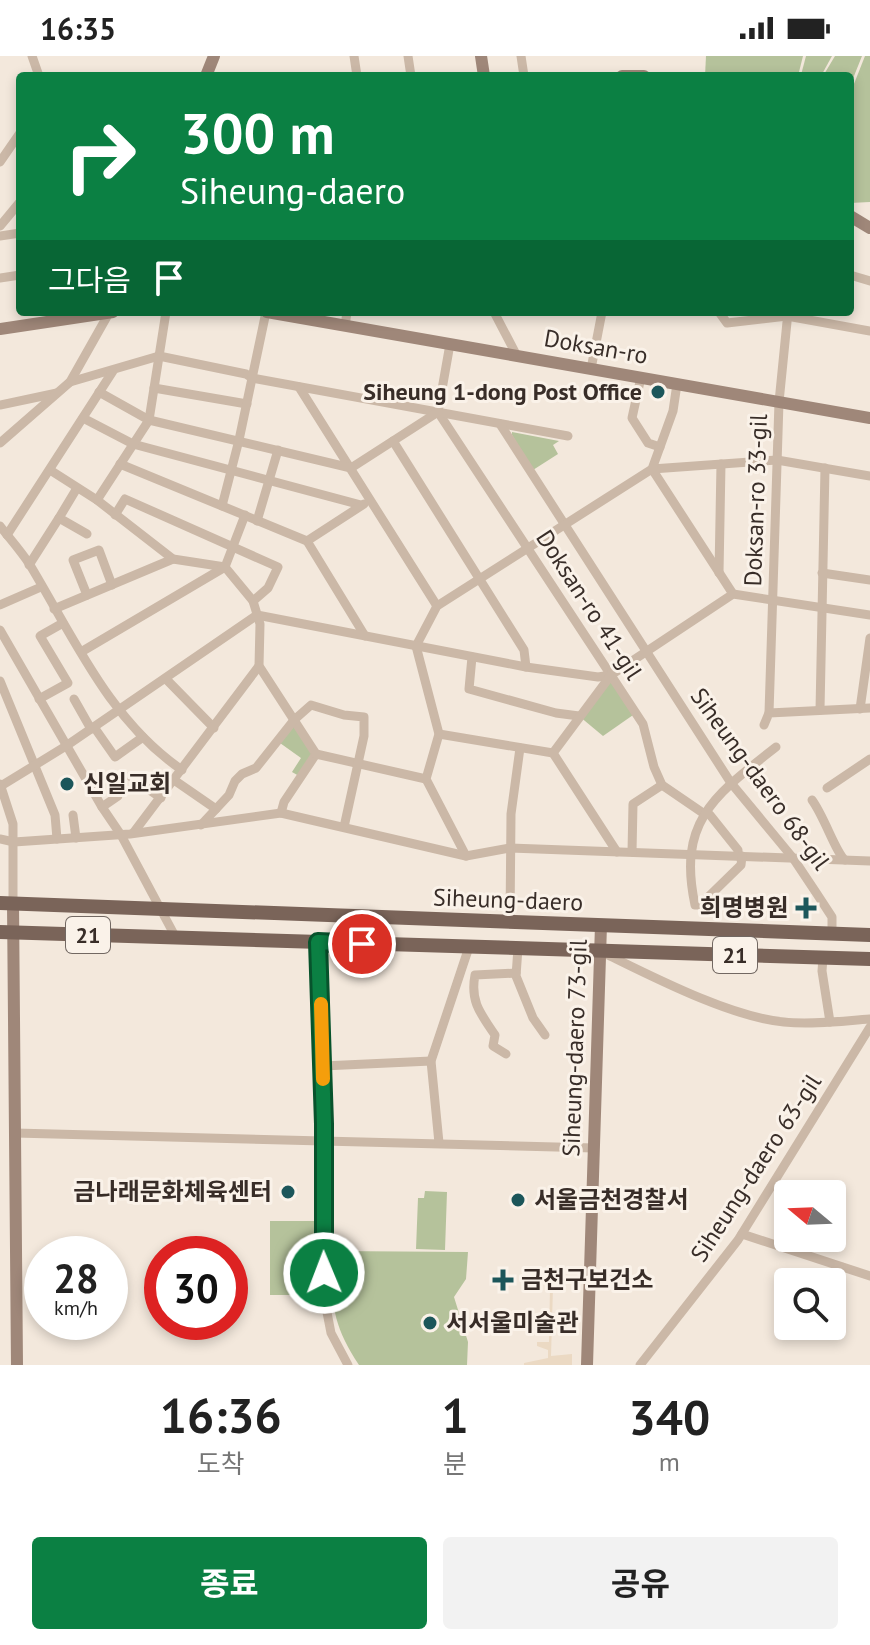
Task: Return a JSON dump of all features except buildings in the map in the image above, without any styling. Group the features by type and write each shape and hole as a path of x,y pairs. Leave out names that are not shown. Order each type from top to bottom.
{"main road":[{"name":"Siheung-daero","path":"7,904 870,935"},
{"name":"Siheung-daero","path":"7,932 870,959"}],"street":[{"path":"0,162 16,139"},
{"path":"0,226 16,207"},
{"path":"0,329 68,316"},
{"path":"0,443 70,382 109,316"},
{"path":"97,500 149,420 165,316"},
{"path":"222,506 266,316"},
{"name":"Doksan-ro","path":"312,316 346,319 450,344 870,418"},
{"path":"496,316 517,356"},
{"path":"591,369 601,316"},
{"path":"722,316 727,323 768,316"},
{"name":"Doksan-ro 33-gil","path":"769,713 779,402 786,316"},
{"path":"800,316 870,331"},
{"path":"99,392 149,420 351,468 438,412 450,344"},
{"path":"70,382 159,356 246,374 252,378 568,436"},
{"path":"7,535 113,371"},
{"path":"641,377 632,418 648,443 660,447"},
{"path":"652,469 673,411 677,384"},
{"path":"299,387 437,606"},
{"path":"154,388 247,404"},
{"path":"0,405 57,393"},
{"name":"Doksan-ro 41-gil","path":"438,412 643,724 662,785"},
{"path":"83,418 133,444 361,505"},
{"name":"Siheung-daero 68-gil","path":"500,424 731,783 793,858 832,917 832,933"},
{"path":"393,441 524,650 526,667"},
{"path":"257,521 278,450"},
{"path":"466,856 426,779 439,734 416,646 437,606 652,469 777,460 870,476"},
{"path":"120,464 307,541 365,636"},
{"path":"719,573 721,464"},
{"path":"820,710 825,468"},
{"path":"652,469 733,594"},
{"path":"50,470 97,500 173,559 225,567 253,601 260,624 259,666 316,754 426,779"},
{"path":"29,565 77,488"},
{"path":"115,515 125,499 278,567 268,588 253,601"},
{"path":"307,541 371,500"},
{"path":"81,652 225,567 245,515"},
{"path":"59,518 87,534"},
{"path":"0,526 29,565 118,711 164,758 182,770"},
{"path":"87,595 73,560 99,550 112,585"},
{"path":"54,609 173,559"},
{"path":"822,573 870,580"},
{"path":"0,605 41,587"},
{"name":"Doksan-ro 33-gil","path":"645,652 733,594 772,600"},
{"path":"772,600 870,615"},
{"path":"17,1365 15,1133 7,932 14,842 13,824 0,785 93,728 257,615 526,667 598,677 611,675"},
{"path":"39,699 68,683 40,636 63,623"},
{"path":"0,630 102,807 126,834 176,938"},
{"path":"764,725 769,713 865,708 870,638"},
{"path":"553,753 611,675 645,652"},
{"path":"472,657 469,689 491,697 579,716"},
{"path":"126,834 136,831 259,666"},
{"path":"166,679 214,728"},
{"path":"0,681 55,815 57,839"},
{"path":"74,699 115,757 143,737"},
{"path":"201,825 229,795 235,781 256,768 294,720 311,705 344,715 364,717 364,736 344,827"},
{"path":"439,734 553,753 617,852"},
{"path":"632,852 633,804 662,785 703,813 710,815 738,850 741,865 700,905 695,905 690,882 691,855 703,813 731,783 776,747"},
{"path":"510,921 510,848 520,748"},
{"path":"281,813 284,802 316,754"},
{"path":"827,788 870,759"},
{"path":"130,776 161,798"},
{"path":"174,780 216,809"},
{"path":"102,807 118,796"},
{"path":"812,800 822,814 839,855 845,860"},
{"path":"0,839 14,842 126,834 281,813 466,856 510,848 870,861"},
{"path":"73,815 76,838"},
{"name":"Siheung-daero 73-gil","path":"587,1365 601,925"},
{"path":"318,942 323,1066 324,1297 331,1333 348,1365"},
{"path":"439,1143 431,1061 469,947"},
{"path":"518,948 516,973 533,1018 545,1035"},
{"path":"600,950 638,970 750,1016 789,1023 870,1019"},
{"path":"823,958 822,971 830,1022"},
{"path":"506,1054 493,1046 495,1035 476,1006 473,989 475,975 516,973"},
{"name":"Siheung-daero 63-gil","path":"640,1365 742,1234 870,1027"},
{"path":"323,1066 431,1061"},
{"path":"15,1133 594,1148"},
{"path":"742,1234 870,1276"}],"green space":[{"path":"706,56 803,56 799,72 705,72"},
{"path":"806,56 832,56 823,72 802,72"},
{"path":"835,56 862,56 854,76 854,72 825,72"},
{"path":"865,56 870,56 870,202 854,203 854,84"},
{"path":"512,432 559,441 553,445 558,454 533,470"},
{"path":"611,675 636,713 603,736 579,716"},
{"path":"294,723 313,755 299,776 292,772 301,758 280,743"},
{"path":"425,1191 447,1192 445,1250 416,1249 418,1198 424,1198"},
{"path":"270,1221 315,1221 315,1295 270,1295"},
{"path":"332,1251 468,1252 466,1279 454,1297 468,1342 467,1365 359,1365 343,1336 335,1311"}],"shaded area":[{"path":"550,1287 553,1287 551,1356 572,1354 572,1365 524,1365 548,1358 548,1350 537,1346 537,1342 549,1342"}],"slow traffic":[{"path":"321,1004 323,1079"}],"place":[{"name":"Siheung 1-dong Post Office","path":"658,392"},
{"name":"신일교회","path":"67,784"},
{"name":"희명병원","path":"806,908"},
{"name":"금나래문화체육센터","path":"288,1192"},
{"name":"서울금천경찰서","path":"518,1200"},
{"name":"금천구보건소","path":"503,1280"},
{"name":"서서울미술관","path":"430,1323"}],"route":[{"path":"324,1273 324,1124 318,942 362,944"}]}
